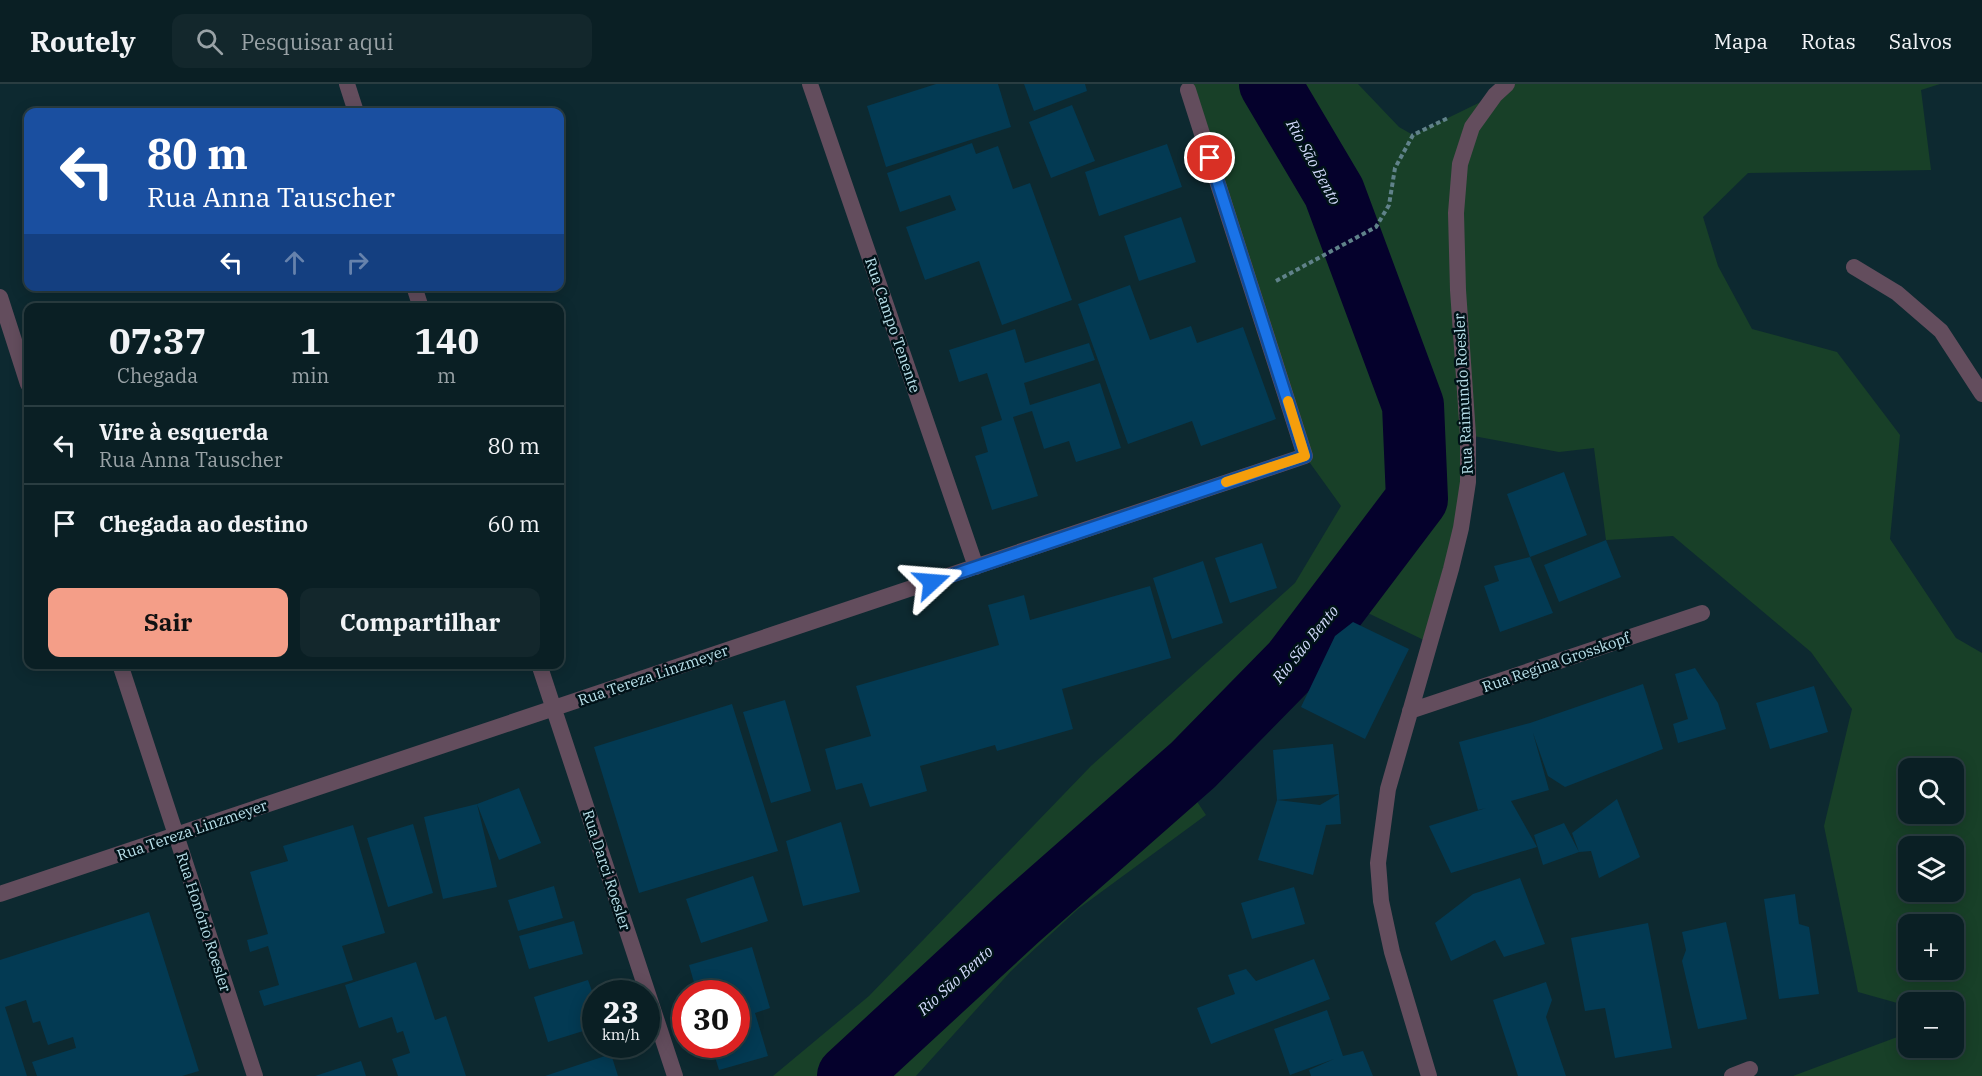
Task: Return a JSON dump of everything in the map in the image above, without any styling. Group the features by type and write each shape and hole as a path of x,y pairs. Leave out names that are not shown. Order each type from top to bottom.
{"street":[{"path":"347,84 355,108"},
{"name":"Rua Campo Tenente","path":"810,84 976,567"},
{"name":"Rua Raimundo Roesler","path":"1429,1076 1392,952 1381,901 1378,863 1388,789 1451,569 1461,528 1468,482 1468,435 1457,279 1456,213 1460,164 1472,127 1495,95 1507,84"},
{"path":"1188,90 1254,292"},
{"path":"1854,267 1897,293 1941,332 1982,394"},
{"name":"Rua Tereza Linzmeyer","path":"0,894 1305,456 1254,292"},
{"path":"0,297 24,372"},
{"name":"Rua Regina Grosskopf","path":"1410,711 1702,613"},
{"name":"Rua Honório Roesler","path":"122,669 255,1076"},
{"name":"Rua Darci Roesler","path":"541,669 675,1076"},
{"path":"1732,1076 1750,1069"}],"path":[{"path":"1254,292 1376,226 1389,205 1395,168 1413,135 1454,115"}],"green space":[{"path":"1182,84 1358,84 1399,127 1413,135 1495,95 1507,84 1940,84 1921,90 1931,170 1748,173 1703,217 1718,266 1752,329 1837,352 1900,435 1890,539 1956,638 1982,653 1982,1076 1793,1076 1898,1037 1898,1058 1964,1058 1964,992 1898,992 1898,1003 1858,992 1824,826 1852,709 1811,652 1673,536 1606,540 1594,448 1559,452 1468,435 1468,482 1430,643 1341,600 1293,663 1180,776 1206,815 1078,909 1011,971 916,1076 773,1076 869,996 1091,766 1295,583 1341,506 1305,456 1254,292"}],"building":[{"path":"936,84 998,84 1011,127 886,167 867,106"},
{"path":"1024,84 1085,84 1087,91 1034,111"},
{"path":"1072,105 1095,161 1051,178 1029,122"},
{"path":"972,143 976,154 998,146 1013,189 1030,183 1072,300 1002,325 979,261 925,280 906,227 956,210 950,195 900,212 887,173"},
{"path":"1167,144 1182,187 1099,216 1085,172"},
{"path":"1181,217 1196,262 1139,281 1124,236"},
{"path":"1130,285 1150,340 1191,326 1197,343 1243,327 1276,419 1201,446 1192,421 1128,444 1078,304"},
{"path":"1015,329 1025,363 1089,343 1095,360 1024,383 1030,405 1100,383 1121,448 1076,462 1069,441 1044,449 1032,411 1013,417 1038,496 992,510 975,456 988,452 981,427 1002,420 987,373 959,382 949,350"},
{"path":"1564,472 1587,535 1530,557 1507,494"},
{"path":"1606,540 1621,577 1559,602 1544,565"},
{"path":"1262,543 1277,588 1230,603 1215,558"},
{"path":"1530,557 1553,613 1500,632 1484,586 1499,581 1494,566"},
{"path":"1203,561 1223,623 1172,639 1153,578"},
{"path":"1150,586 1171,658 1062,689 1073,729 997,751 995,745 920,766 927,791 870,807 862,783 836,790 825,749 871,736 856,686 999,645 988,605 1024,595 1030,620"},
{"path":"1353,622 1409,649 1365,739 1301,707 1335,636"},
{"path":"1695,668 1718,703 1726,729 1678,743 1673,724 1688,719 1675,674"},
{"path":"1643,684 1663,749 1565,787 1548,776 1533,733 1549,790 1511,801 1537,847 1451,873 1429,826 1486,808 1478,810 1459,742 1530,723"},
{"path":"1814,686 1828,732 1770,749 1756,703"},
{"path":"785,700 811,791 771,803 743,712"},
{"path":"732,704 778,851 639,893 594,747"},
{"path":"1333,744 1339,794 1277,800 1273,750"},
{"path":"519,788 541,843 499,860 477,804"},
{"path":"1339,794 1341,824 1326,825 1313,875 1258,860 1277,800 1320,805"},
{"path":"1617,799 1640,857 1599,878 1591,851 1579,852 1572,833"},
{"path":"477,804 497,887 443,899 424,817"},
{"path":"841,822 860,892 803,906 786,841"},
{"path":"1564,823 1579,852 1543,865 1534,835"},
{"path":"413,824 433,893 388,907 367,838"},
{"path":"353,825 385,933 342,946 353,980 264,1006 259,991 279,985 268,946 250,952 247,940 268,934 250,872 288,861 283,846"},
{"path":"753,876 768,921 701,943 686,899"},
{"path":"1520,878 1545,944 1504,957 1495,940 1451,961 1435,923 1473,894"},
{"path":"554,886 563,918 518,931 508,900"},
{"path":"1294,887 1305,924 1252,939 1241,903"},
{"path":"1795,894 1799,924 1809,927 1819,994 1779,999 1764,899"},
{"path":"149,912 199,1071 182,1076 37,1076 32,1062 76,1048 73,1037 48,1045 40,1021 33,1023 26,1000 5,1007 27,1076 0,1076 0,960"},
{"path":"574,921 583,954 529,969 519,936"},
{"path":"1726,922 1747,1019 1698,1029 1682,961 1686,950 1682,932"},
{"path":"1648,923 1672,1048 1615,1058 1605,1008 1585,1011 1571,938"},
{"path":"752,947 770,1008 755,1013 768,1056 719,1070 715,1058 750,1058 750,980 693,980 689,965"},
{"path":"1314,959 1330,999 1211,1044 1197,1008 1235,994 1228,975 1246,969 1256,981"},
{"path":"416,962 435,1020 446,1016 466,1076 398,1076 392,1059 410,1053 403,1031 397,1033 392,1017 359,1028 345,985"},
{"path":"582,982 582,1031 548,1042 534,997"},
{"path":"1546,982 1552,1000 1546,1017 1566,1076 1518,1076 1493,1000"},
{"path":"1327,1010 1343,1056 1363,1051 1373,1076 1311,1076 1309,1070 1334,1059 1290,1075 1274,1029"},
{"path":"599,1058 612,1058 618,1076 545,1076"},
{"path":"361,1061 366,1076 315,1076"}],"waterway":[{"name":"Rio São Bento","path":"848,1076 1018,919 1193,765 1293,663 1417,499 1413,405 1334,192 1270,84"}],"slow traffic":[{"path":"1226,482 1305,456 1288,401"}],"route":[{"path":"932,582 1305,456 1210,158"}]}
